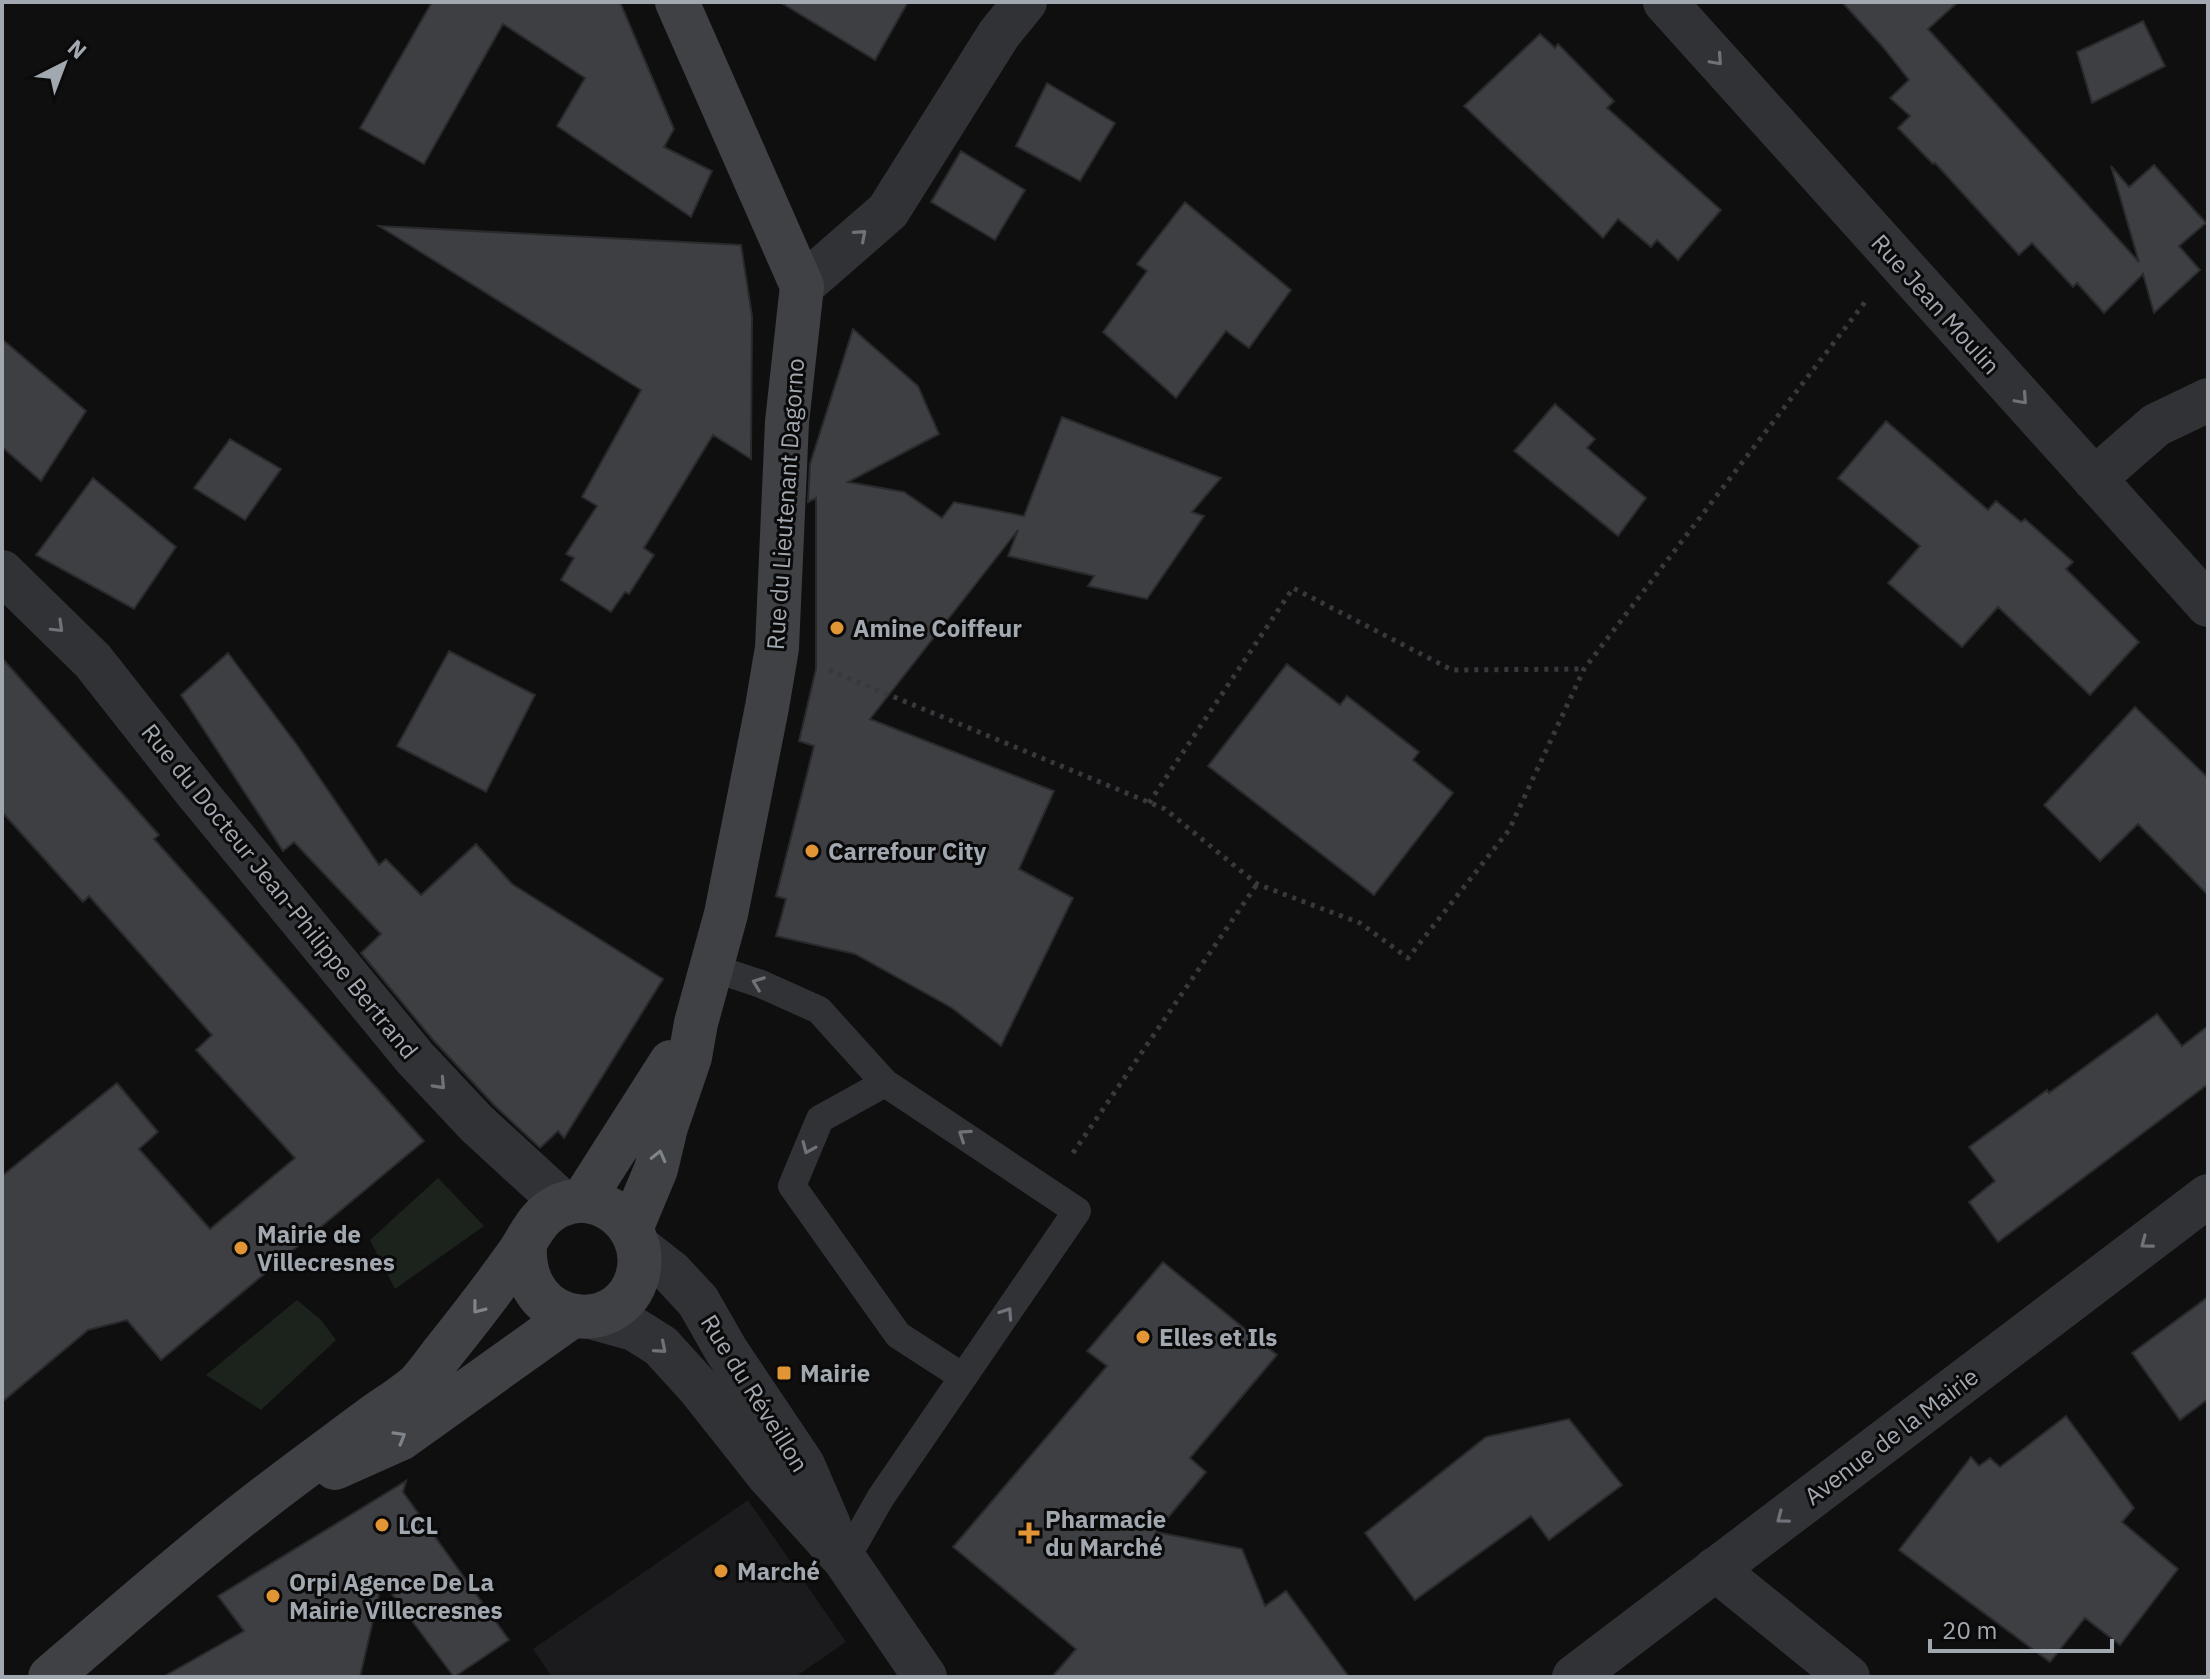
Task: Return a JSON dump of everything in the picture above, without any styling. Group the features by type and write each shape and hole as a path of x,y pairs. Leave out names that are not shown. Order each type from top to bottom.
{"street":[{"path":"677,2 802,286 888,211 999,34 1025,2"},
{"name":"Rue Jean Moulin","path":"1665,2 2208,605"},
{"name":"Rue du Lieutenant Dagorno","path":"253,1506 400,1439 582,1317 609,1311 623,1300 635,1284 640,1267 635,1238 666,1127 690,1057 696,1023 713,968 777,648 787,422 802,286"},
{"path":"2094,479 2156,425 2208,400"},
{"name":"Rue du Docteur Jean-Philippe Bertrand","path":"2,572 93,661 415,1058 476,1123 573,1202"},
{"name":"Rue du Lieutenant Dagorno","path":"50,1677 253,1506 418,1383 525,1245 533,1227 546,1213 573,1202 696,1023"},
{"name":"Avenue de la Mairie","path":"1574,1677 2208,1196"},
{"path":"573,1202 602,1204 619,1214 635,1238"},
{"name":"Rue du Réveillon","path":"635,1238 698,1301 726,1350 803,1465 845,1560"},
{"path":"525,1245 524,1265 529,1283 539,1299 554,1310 582,1317"},
{"name":"Rue du Réveillon","path":"582,1317 634,1329 661,1346 700,1389 769,1476 845,1560 925,1677"},
{"path":"1715,1569 1848,1677"}],"lane":[{"path":"713,968 761,984 819,1010 885,1083 1077,1211 881,1497 845,1560"},
{"path":"885,1083 820,1119 792,1186 898,1335 963,1377"}],"path":[{"path":"777,648 1165,809 1257,884 1360,923 1408,958 1509,830 1584,669 1897,260"},
{"path":"1149,803 1293,588 1452,670 1584,669"},
{"path":"1073,1153 1257,884"}],"shaded area":[{"path":"438,1178 484,1226 395,1289 370,1240"},
{"path":"297,1300 321,1320 336,1340 261,1410 206,1375"},
{"name":"Marché","path":"748,1500 846,1642 795,1677 552,1677 533,1649"}],"building":[{"path":"432,2 620,2 674,129 664,147 712,171 691,217 557,126 585,78 503,24 424,164 360,128"},
{"path":"780,2 908,2 875,60"},
{"path":"1842,2 1958,2 1928,29 2139,262 2111,166 2129,187 2154,165 2206,223 2179,246 2200,270 2154,313 2143,274 2104,313 2077,283 2073,287 2032,243 2019,255 1935,163 1898,128 1910,116 1890,98 1909,80"},
{"path":"2143,21 2165,66 2092,103 2077,52"},
{"path":"1540,34 1555,48 1558,44 1614,101 1607,108 1721,210 1678,260 1657,240 1651,247 1618,219 1603,238 1464,106"},
{"path":"1047,83 1115,123 1080,181 1016,146"},
{"path":"961,151 1025,190 995,240 931,202"},
{"path":"1185,202 1291,290 1249,348 1226,331 1176,398 1103,332 1147,271 1137,264"},
{"path":"379,226 741,245 752,316 751,459 713,435 644,548 654,555 629,594 625,592 611,612 561,580 574,558 566,554 597,506 582,497 641,390"},
{"path":"853,329 918,386 939,434 848,482 904,492 942,518 954,502 1024,516 1062,417 1221,478 1192,512 1204,516 1147,599 1088,586 1094,576 1008,556 1018,530 870,719 1054,791 1019,869 1073,898 1001,1046 952,1008 855,954 776,936 786,899 776,896 814,746 799,741 816,669 816,498 808,502 810,464"},
{"path":"2,339 86,411 41,481 2,447"},
{"path":"1555,404 1595,439 1587,448 1646,498 1618,536 1514,451"},
{"path":"1886,421 1988,510 1996,501 2021,522 2025,519 2073,562 2066,569 2139,642 2090,695 1998,607 1962,647 1888,583 1920,546 1838,478"},
{"path":"230,439 281,469 245,520 194,488"},
{"path":"93,478 176,547 134,609 36,555"},
{"path":"449,651 535,695 486,792 397,746"},
{"path":"228,653 297,745 379,865 386,859 421,895 476,844 512,884 663,979 564,1138 558,1131 540,1148 494,1105 434,1041 361,953 381,934 294,842 283,851 181,695"},
{"path":"2,658 159,835 154,839 424,1141 161,1360 127,1320 88,1330 2,1402 2,1176 117,1083 158,1132 139,1149 210,1229 295,1158 196,1050 212,1035 89,896 83,902 2,812"},
{"path":"1287,664 1340,705 1347,696 1419,752 1413,760 1453,793 1374,895 1208,766"},
{"path":"2135,707 2208,778 2208,895 2138,824 2100,861 2044,805"},
{"path":"2157,1014 2182,1046 2208,1026 2208,1084 1998,1242 1969,1202 1995,1181 1969,1147"},
{"path":"1163,1262 1277,1355 1190,1458 1206,1472 1156,1532 1242,1549 1265,1606 1286,1591 1349,1677 1052,1677 1076,1649 953,1547 1107,1366 1087,1351"},
{"path":"2208,1297 2208,1399 2180,1420 2132,1353"},
{"path":"2066,1416 2134,1508 2122,1522 2178,1569 2120,1645 2085,1618 2050,1662 1899,1550 1971,1457 1979,1466 1990,1458 2000,1467"},
{"path":"1569,1419 1622,1485 1549,1540 1531,1516 1415,1600 1365,1533 1486,1437"},
{"path":"406,1481 403,1492 509,1640 454,1677 382,1581 360,1677 163,1677 244,1631 218,1596"}],"place":[{"name":"Amine Coiffeur","path":"837,628"},
{"name":"Carrefour City","path":"812,851"},
{"name":"Mairie de Villecresnes","path":"241,1248"},
{"name":"Elles et Ils","path":"1143,1337"},
{"name":"Mairie","path":"784,1373"},
{"name":"LCL","path":"382,1525"},
{"name":"Pharmacie du Marché","path":"1029,1533"},
{"name":"Marché","path":"721,1571"},
{"name":"Orpi Agence De La Mairie Villecresnes","path":"273,1596"}]}
